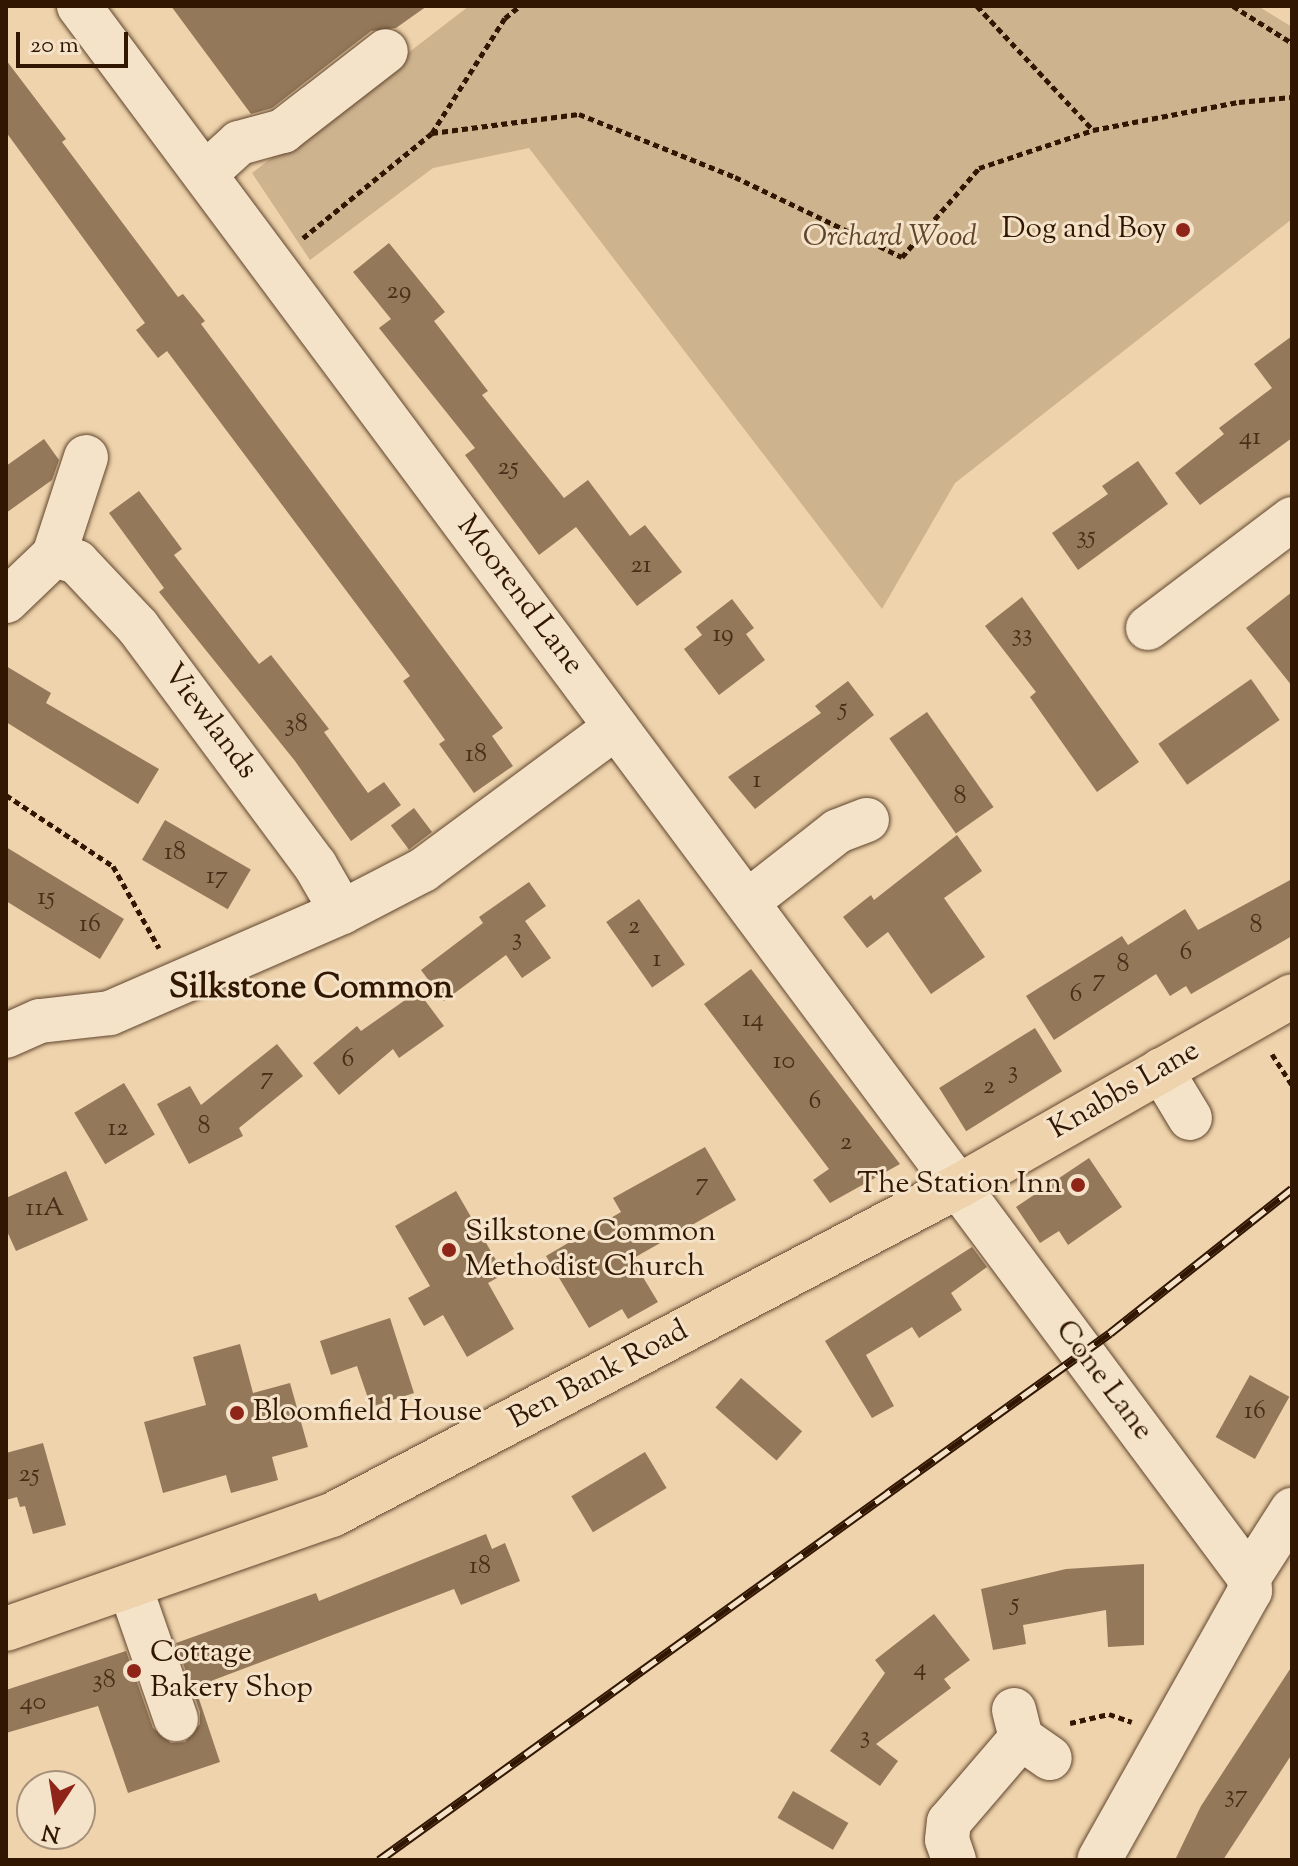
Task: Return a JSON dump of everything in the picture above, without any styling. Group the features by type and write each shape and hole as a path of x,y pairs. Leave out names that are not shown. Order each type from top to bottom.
{"main road":[{"name":"Knabbs Lane","path":"959,1186 1292,996"},
{"name":"Ben Bank Road","path":"6,1629 332,1515 959,1186"}],"street":[{"name":"Moorend Lane","path":"79,6 959,1186"},
{"path":"205,174 239,143 283,131 386,51"},
{"path":"6,601 54,555 86,457"},
{"path":"1148,628 1292,519"},
{"name":"Viewlands","path":"54,555 77,562 138,627 315,865 342,912"},
{"path":"6,1036 40,1021 110,1013 342,912 423,870 616,727"},
{"path":"747,902 838,831 867,820"},
{"path":"1161,1070 1190,1118"},
{"name":"Cone Lane","path":"959,1186 1249,1577"},
{"path":"1099,1860 1250,1591 1249,1577 1292,1510"},
{"path":"130,1587 176,1719"},
{"path":"954,1860 947,1840 949,1822 1031,1739"}],"path":[{"path":"268,259 298,242 432,133 505,18 520,6"},
{"path":"977,6 1093,130"},
{"path":"1233,6 1292,43"},
{"path":"432,133 579,114 735,177 902,257 979,168 1093,130 1239,102 1292,97"},
{"path":"6,795 113,866 179,984"},
{"path":"1031,1739 1088,1715 1109,1714 1166,1742"}],"green space":[{"name":"Orchard Wood","path":"469,6 1258,6 1292,27 1292,219 955,483 882,609 529,148 433,168 310,260 252,173"}],"building":[{"path":"171,6 427,6 396,28 371,31 272,108 251,114"},
{"path":"6,60 66,139 62,142 178,297 183,294 205,321 201,324 503,728 492,736 513,766 474,793 439,744 445,740 403,681 410,676 167,351 158,358 136,330 145,323 6,132"},
{"path":"389,243 445,312 434,321 488,391 482,395 564,498 588,480 630,536 645,525 682,572 637,606 576,527 539,555 465,455 475,448 379,328 391,319 353,272"},
{"path":"1292,336 1292,438 1200,505 1175,473 1224,434 1219,428 1272,388 1254,364"},
{"path":"44,439 59,460 52,480 6,513 6,466"},
{"path":"1138,461 1168,504 1078,570 1052,533 1108,494 1102,486"},
{"path":"139,491 182,549 174,555 259,664 271,655 329,729 324,732 368,793 384,782 401,805 351,841 295,761 159,592 164,588 109,513"},
{"path":"1292,592 1292,686 1246,628"},
{"path":"1022,597 1139,762 1097,792 1030,697 1036,692 985,626"},
{"path":"732,599 754,628 746,634 765,660 719,695 684,649 702,635 696,627"},
{"path":"6,666 51,693 46,703 159,769 138,804 6,722"},
{"path":"1251,679 1280,720 1187,785 1158,744"},
{"path":"848,681 874,715 755,809 728,777 821,713 815,706"},
{"path":"927,712 994,807 956,833 889,738"},
{"path":"414,808 432,832 409,849 391,825"},
{"path":"165,820 251,870 228,909 142,860"},
{"path":"957,835 982,871 944,898 985,957 931,994 888,932 867,948 843,917 871,895 874,900"},
{"path":"6,847 124,919 100,959 6,901"},
{"path":"1292,879 1292,936 1191,994 1186,986 1170,996 1156,974 1054,1040 1026,996 1122,936 1128,945 1185,909 1198,930"},
{"path":"529,882 546,906 525,921 551,958 522,978 506,955 444,1001 421,970 483,923 479,917"},
{"path":"639,899 685,965 652,987 606,922"},
{"path":"751,969 900,1164 830,1203 813,1180 829,1169 704,1004"},
{"path":"418,991 444,1026 399,1058 393,1049 339,1095 313,1063 357,1026 361,1031"},
{"path":"1035,1028 1062,1071 966,1131 939,1088"},
{"path":"277,1044 303,1076 239,1128 243,1136 189,1164 157,1104 190,1086 201,1105"},
{"path":"124,1083 155,1134 105,1164 74,1113"},
{"path":"705,1147 736,1200 632,1259 658,1302 628,1319 622,1309 589,1328 546,1256 621,1212 613,1198"},
{"name":"The Station Inn","path":"1089,1158 1122,1207 1068,1245 1059,1231 1040,1243 1016,1207"},
{"path":"66,1171 88,1220 16,1251 6,1229 6,1198"},
{"name":"Silkstone Common Methodist Church","path":"456,1191 504,1274 488,1283 514,1329 467,1357 443,1315 424,1326 408,1298 430,1286 395,1226"},
{"path":"972,1247 987,1267 951,1293 962,1310 919,1338 912,1327 866,1355 894,1406 872,1418 825,1341"},
{"path":"390,1318 414,1393 371,1407 357,1366 331,1375 320,1341"},
{"name":"Bloomfield House","path":"240,1344 253,1393 290,1383 308,1447 272,1457 278,1480 231,1493 226,1475 163,1493 144,1422 206,1405 193,1357"},
{"path":"1250,1375 1289,1397 1255,1459 1216,1437"},
{"path":"741,1378 802,1431 777,1461 715,1407"},
{"path":"43,1443 66,1525 33,1534 25,1506 20,1507 17,1497 6,1500 6,1453"},
{"path":"645,1452 667,1488 593,1532 571,1496"},
{"path":"486,1534 492,1549 505,1543 520,1581 461,1605 454,1589 195,1687 220,1762 128,1793 98,1706 6,1733 6,1690 126,1651 153,1728 171,1743 185,1742 200,1724 200,1712 176,1643 316,1593 319,1601"},
{"path":"1144,1564 1144,1645 1108,1647 1106,1610 1023,1625 1026,1644 993,1650 981,1589 1066,1569"},
{"path":"934,1614 970,1660 944,1679 951,1688 876,1744 898,1761 880,1786 830,1751 885,1673 875,1660"},
{"path":"1292,1666 1292,1754 1223,1860 1175,1860 1201,1806"},
{"path":"793,1791 848,1823 833,1850 778,1818"}],"railway":[{"path":"379,1860 1110,1333 1292,1189"}],"place":[{"name":"Dog and Boy","path":"1183,230"},
{"name":"The Station Inn","path":"1078,1185"},
{"name":"Silkstone Common Methodist Church","path":"449,1250"},
{"name":"Bloomfield House","path":"237,1413"},
{"name":"Cottage Bakery Shop","path":"134,1671"}],"district":[{"name":"Silkstone Common","path":"311,989"}]}
